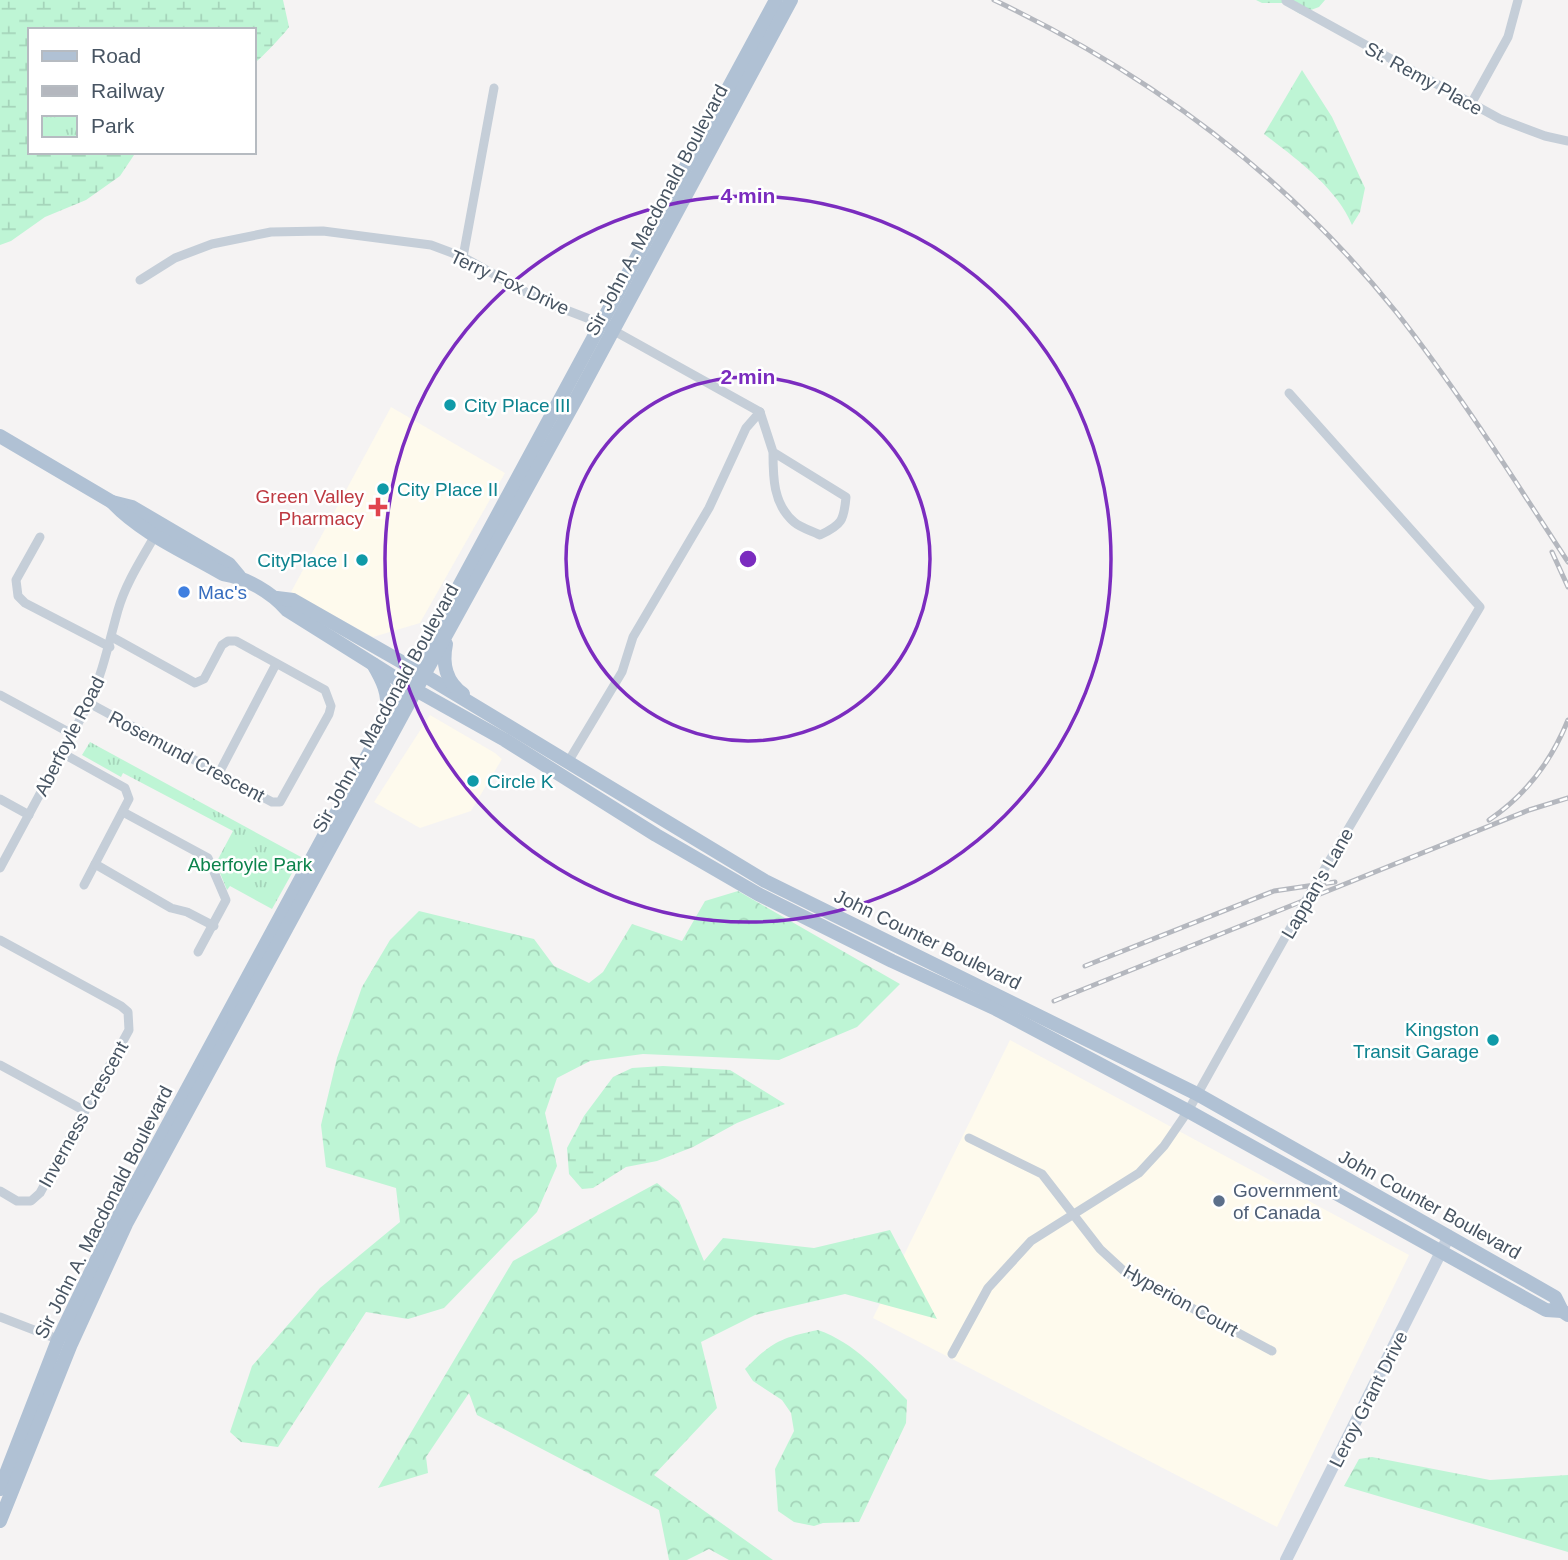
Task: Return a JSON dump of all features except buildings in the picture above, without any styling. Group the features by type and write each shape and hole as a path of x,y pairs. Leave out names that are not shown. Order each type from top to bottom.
{"main road":[{"name":"Sir John A. Macdonald Boulevard","path":"419,672 447,635 776,0"},
{"name":"Sir John A. Macdonald Boulevard","path":"0,1521 64,1342 410,687 607,326 791,0"},
{"name":"John Counter Boulevard","path":"0,436 112,502 126,516 159,530 223,574 239,576 277,598 287,610 410,687 505,740 656,835 758,894 996,1009 1188,1111 1546,1310 1565,1313"},
{"name":"John Counter Boulevard","path":"277,598 293,600 419,672 765,881 1197,1094 1369,1194 1555,1297 1565,1313"},
{"path":"447,635 443,656 446,672 456,689 488,715"},
{"path":"372,662 386,688 386,718"},
{"name":"Sir John A. Macdonald Boulevard","path":"0,1489 111,1230 386,718 410,687"}],"street":[{"path":"1471,104 1508,37 1518,0"},
{"name":"St. Remy Place","path":"1286,1 1471,104 1522,128 1568,141"},
{"path":"463,257 495,88"},
{"name":"Terry Fox Drive","path":"140,280 175,258 212,244 271,232 323,231 431,245 463,257 540,300 607,326 760,412"},
{"name":"Lappan's Lane","path":"952,1354 988,1288 1031,1241 1139,1172 1164,1146 1188,1111 1306,900 1480,607 1289,393"},
{"path":"760,412 773,452 773,478 779,502 794,522 820,535 832,529 844,518 846,496 773,452"},
{"path":"568,762 622,671 633,637 709,508 746,428 760,412"},
{"name":"Aberfoyle Road","path":"0,868 89,703 101,676 126,588 159,530"},
{"path":"40,537 16,580 18,596 24,603 111,642"},
{"name":"Rosemund Crescent","path":"89,703 272,802 280,802 329,714 331,706 325,690 236,641 228,640 222,645 204,679 195,683 111,642"},
{"path":"219,773 276,664"},
{"path":"0,695 72,734"},
{"path":"62,753 125,788 129,799 84,885"},
{"path":"0,799 29,815"},
{"path":"123,812 208,858 226,900 198,952"},
{"path":"95,864 171,908 187,912 214,926"},
{"name":"Inverness Crescent","path":"0,940 121,1006 128,1012 129,1030 40,1193 32,1201 17,1200 0,1191"},
{"path":"0,1065 85,1111"},
{"name":"Hyperion Court","path":"969,1138 1042,1174 1100,1249 1125,1272 1272,1351"},
{"name":"Leroy Grant Drive","path":"1286,1560 1449,1236"},
{"path":"0,1317 64,1342"}],"shaded area":[{"path":"391,407 505,473 420,623 373,637 291,592"},
{"path":"430,715 502,759 471,811 420,828 374,802"},
{"path":"1010,1040 1409,1255 1277,1527 873,1318"}],"green space":[{"path":"0,0 283,0 289,27 256,61 256,28 28,28 28,154 135,154 120,176 86,200 45,217 11,241 0,245"},
{"path":"1256,0 1325,0 1319,7 1300,14 1283,3 1262,3"},
{"path":"1302,70 1332,117 1365,188 1360,212 1352,225 1326,186 1264,134"},
{"name":"Aberfoyle Park","path":"90,742 301,857 272,909 230,886 227,890 216,863 233,831 123,773 121,777 82,755"},
{"path":"738,891 900,984 857,1027 779,1060 643,1054 590,1061 557,1078 545,1113 557,1166 537,1212 444,1308 408,1319 366,1312 278,1447 241,1442 230,1432 252,1366 320,1288 400,1222 396,1188 326,1167 321,1125 337,1058 362,987 390,940 419,911 534,939 554,966 589,983 603,972 632,924 682,941 705,901"},
{"path":"663,1066 730,1070 785,1104 737,1123 693,1147 657,1161 626,1167 593,1188 582,1189 569,1174 567,1148 584,1116 613,1077 632,1068"},
{"path":"657,1183 679,1201 704,1261 723,1238 814,1248 890,1230 937,1319 845,1294 755,1315 701,1342 717,1408 654,1475 773,1560 729,1560 709,1549 687,1560 669,1560 659,1510 477,1415 469,1393 426,1457 428,1473 378,1488 513,1261"},
{"path":"818,1330 855,1350 907,1400 906,1423 859,1522 823,1523 814,1526 794,1522 778,1511 775,1469 794,1431 791,1413 782,1400 753,1381 745,1369 777,1342"},
{"path":"1372,1457 1490,1480 1568,1475 1568,1552 1344,1486 1359,1459"}],"railway":[{"path":"994,0 1052,29 1162,96 1263,174 1310,218 1355,264 1420,343 1568,562"},
{"path":"1552,552 1568,587"},
{"path":"1489,820 1515,800 1536,776 1554,750 1568,720"},
{"path":"1054,1001 1529,810 1568,798"},
{"path":"1085,966 1274,891 1335,882"}],"place":[{"name":"City Place III","path":"450,405"},
{"name":"City Place II","path":"383,489"},
{"name":"Green Valley Pharmacy","path":"378,507"},
{"name":"CityPlace I","path":"362,560"},
{"name":"Mac's","path":"184,592"},
{"name":"Circle K","path":"473,781"},
{"name":"Kingston Transit Garage","path":"1493,1040"},
{"name":"Government of Canada","path":"1219,1201"}]}
